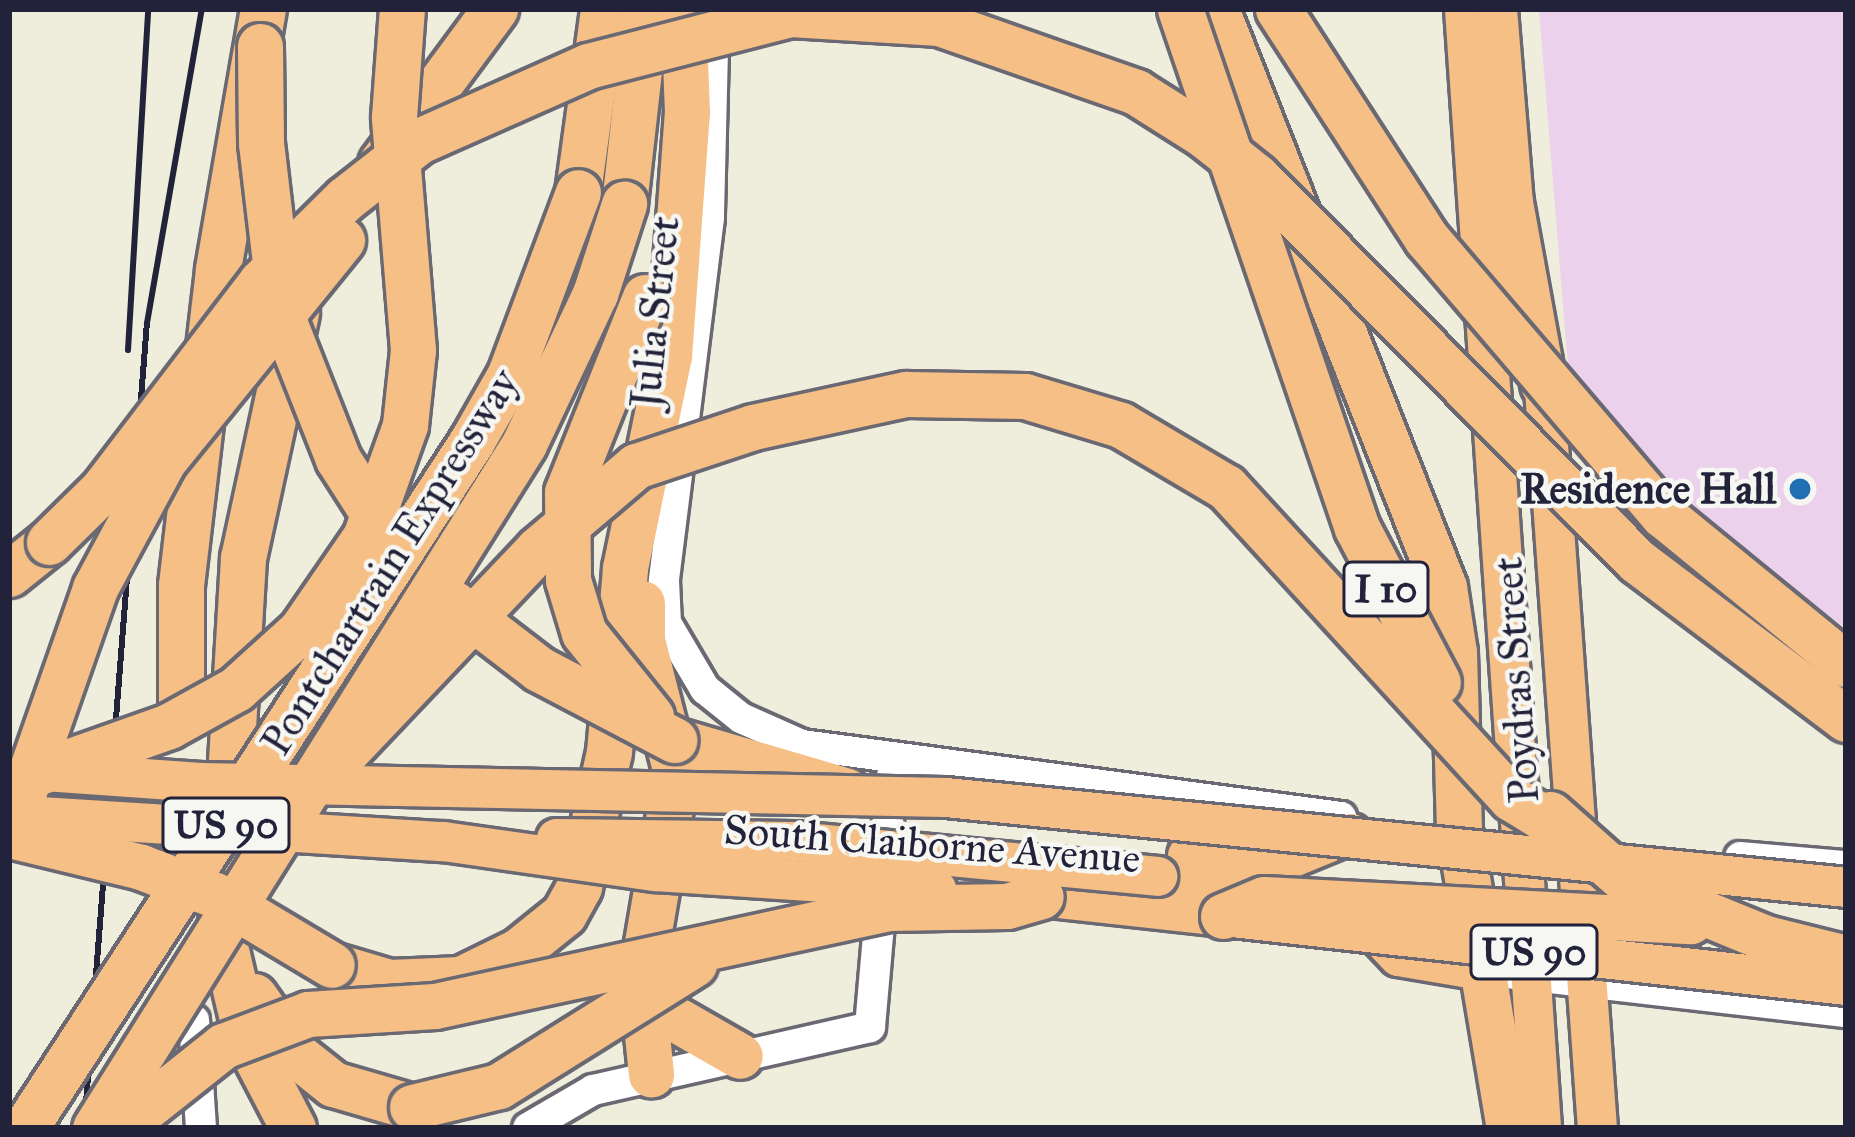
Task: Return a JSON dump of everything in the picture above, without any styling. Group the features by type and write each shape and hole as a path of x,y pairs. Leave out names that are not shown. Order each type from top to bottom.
{"highway":[{"path":"25,771 169,725 236,689 302,630 365,537 405,424 413,350 394,117 402,9"},
{"path":"293,1128 247,1040 221,929 243,558 279,368 310,269 343,214 495,9"},
{"path":"592,9 601,63"},
{"name":"Pontchartrain Expressway","path":"26,1128 423,522 510,374 578,191 601,63 603,9"},
{"name":"Pontchartrain Expressway","path":"95,1128 217,923 319,780 416,610 524,444 595,294 624,204 646,9"},
{"path":"487,110 364,214 164,460 94,588 9,835 141,867 215,895 332,965 389,982 461,979 518,951 564,914 594,833 625,568 669,356 687,113 683,9"},
{"name":"I 10","path":"1180,9 1243,208 1383,584 1472,733 1573,840 1626,881 1766,938 1846,958"},
{"path":"1216,9 1444,587 1454,652 1459,830 1509,1128"},
{"path":"1278,9 1426,239 1663,515 1846,664"},
{"path":"1494,9 1510,202 1544,387"},
{"path":"9,574 102,490 261,282 345,200 419,141 588,66 790,14 939,23 1136,92 1256,177 1636,561 1846,719"},
{"path":"181,705 181,585 236,142 262,28"},
{"path":"262,28 261,142 281,314 302,380 373,520 484,631 539,669 674,740 850,792"},
{"path":"674,740 584,634 568,580 567,492 645,297 687,113"},
{"path":"319,780 537,550 637,466 753,427 906,394 1025,396 1121,425 1226,487 1511,797 1573,840"},
{"path":"651,1074 641,977 676,773 642,640 655,423"},
{"path":"119,1128 223,1046 308,1014 478,999 887,908 1007,906 1041,896"},
{"path":"1223,916 1264,898 1846,932"},
{"path":"221,929 243,979 294,1053 333,1084 412,1107 500,1086 673,975 760,934"},
{"path":"9,1096 128,968"},
{"path":"641,977 672,1018 740,1056"}],"main road":[{"name":"Poydras Street","path":"1465,9 1527,975 1541,1128"},
{"name":"Poydras Street","path":"1516,9 1597,1128"},
{"name":"South Claiborne Avenue","path":"25,771 625,793 850,792 1846,887"},
{"path":"625,793 753,817 1158,864 1337,901 1398,956 1481,970"},
{"name":"South Claiborne Avenue","path":"9,814 442,841 655,871 1041,896 1846,985"},
{"path":"442,841 681,835 1158,864 1290,858 1397,824"}],"street":[{"name":"Julia Street","path":"666,623 664,581 709,218 713,9"},
{"name":"South Claiborne Avenue","path":"666,623 705,688 741,718 802,745 1397,824 1846,866"},
{"path":"528,1128 566,1101 651,1074 870,1027 894,758"},
{"path":"1481,970 1846,1012"},
{"path":"194,1020 201,1128"}],"shaded area":[{"path":"1539,9 1846,9 1846,628 1574,441"}],"railway":[{"path":"128,350 148,9"},
{"path":"84,1128 147,323 202,9"}],"place":[{"name":"Residence Hall","path":"1800,489"}]}
